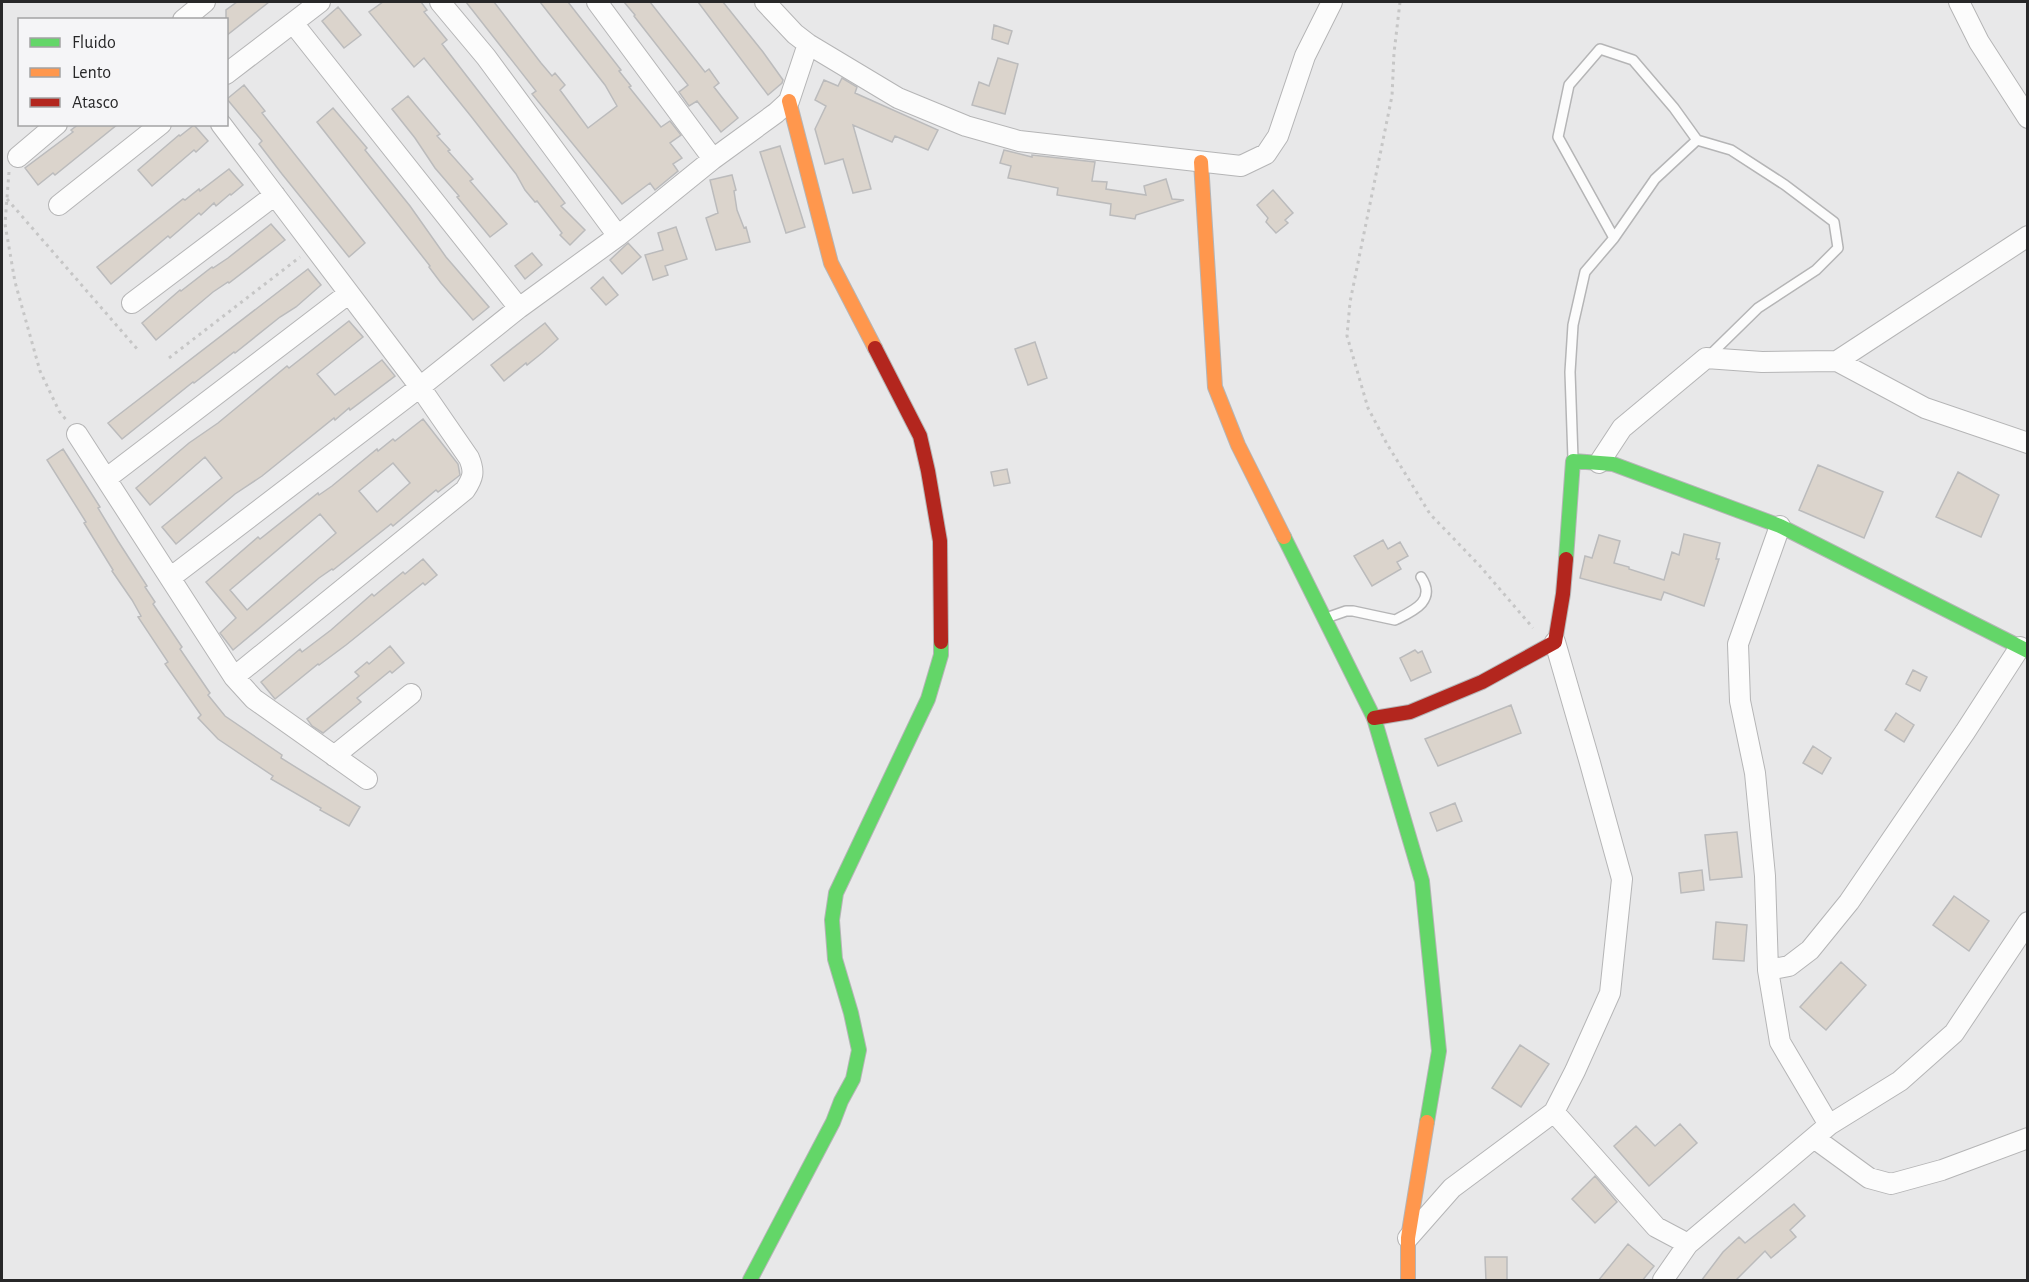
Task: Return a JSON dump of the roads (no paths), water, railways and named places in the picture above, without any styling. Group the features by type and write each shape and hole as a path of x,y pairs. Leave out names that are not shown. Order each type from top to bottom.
{"street":[{"path":"185,18 205,2"},
{"path":"228,72 320,2"},
{"path":"440,2 486,57 618,236"},
{"path":"597,2 712,159"},
{"path":"765,2 795,34 808,44 898,98 966,126 1019,141 1241,166 1266,153 1278,136 1305,56 1332,2"},
{"path":"1959,2 1979,42 2028,118"},
{"path":"293,22 519,308"},
{"path":"170,578 420,387 519,308 618,236 712,159 776,113 789,100 808,44"},
{"path":"750,1281 829,1130 853,1078 859,1050 835,959 832,920 836,894 928,699 941,655 940,541 920,436 831,263 789,100"},
{"path":"18,157 55,126"},
{"path":"59,205 158,126"},
{"path":"223,126 420,387 469,458 474,469 473,479 465,490 234,677"},
{"path":"1201,162 1215,387 1238,446 1374,718 1422,880 1439,1051 1408,1238 1408,1281"},
{"path":"132,303 275,195"},
{"path":"1837,361 2028,236"},
{"path":"107,478 348,294"},
{"path":"1599,463 1622,428 1706,358 1762,362 1837,361 1925,408 2028,443"},
{"path":"77,434 234,677 254,699 367,780"},
{"path":"1408,1238 1452,1188 1554,1112 1610,993 1622,879 1590,762 1551,644 1563,594 1573,461 1613,464 1780,526 2024,649 1849,902 1810,951 1789,966 1768,970"},
{"path":"1780,526 1738,644 1740,701 1755,773 1765,876 1768,970 1780,1042 1829,1125"},
{"path":"1374,718 1410,712 1482,682 1551,644"},
{"path":"334,756 411,694"},
{"path":"1663,1281 1688,1244 1829,1125 1900,1082 1954,1033 2028,922"},
{"path":"1554,1112 1656,1227 1688,1244"},
{"path":"1814,1138 1869,1178 1891,1184 1942,1170 2028,1138"}],"lane":[{"path":"1614,238 1558,137 1569,86 1600,49 1633,60 1674,108 1697,140 1731,150 1785,185 1834,222 1838,248 1816,270 1758,308 1706,358"},
{"path":"1573,461 1570,372 1573,325 1585,272 1614,238 1655,179 1697,140"},
{"path":"1323,619 1346,611 1353,611 1395,620 1421,605 1427,595 1426,584 1421,577"}]}
